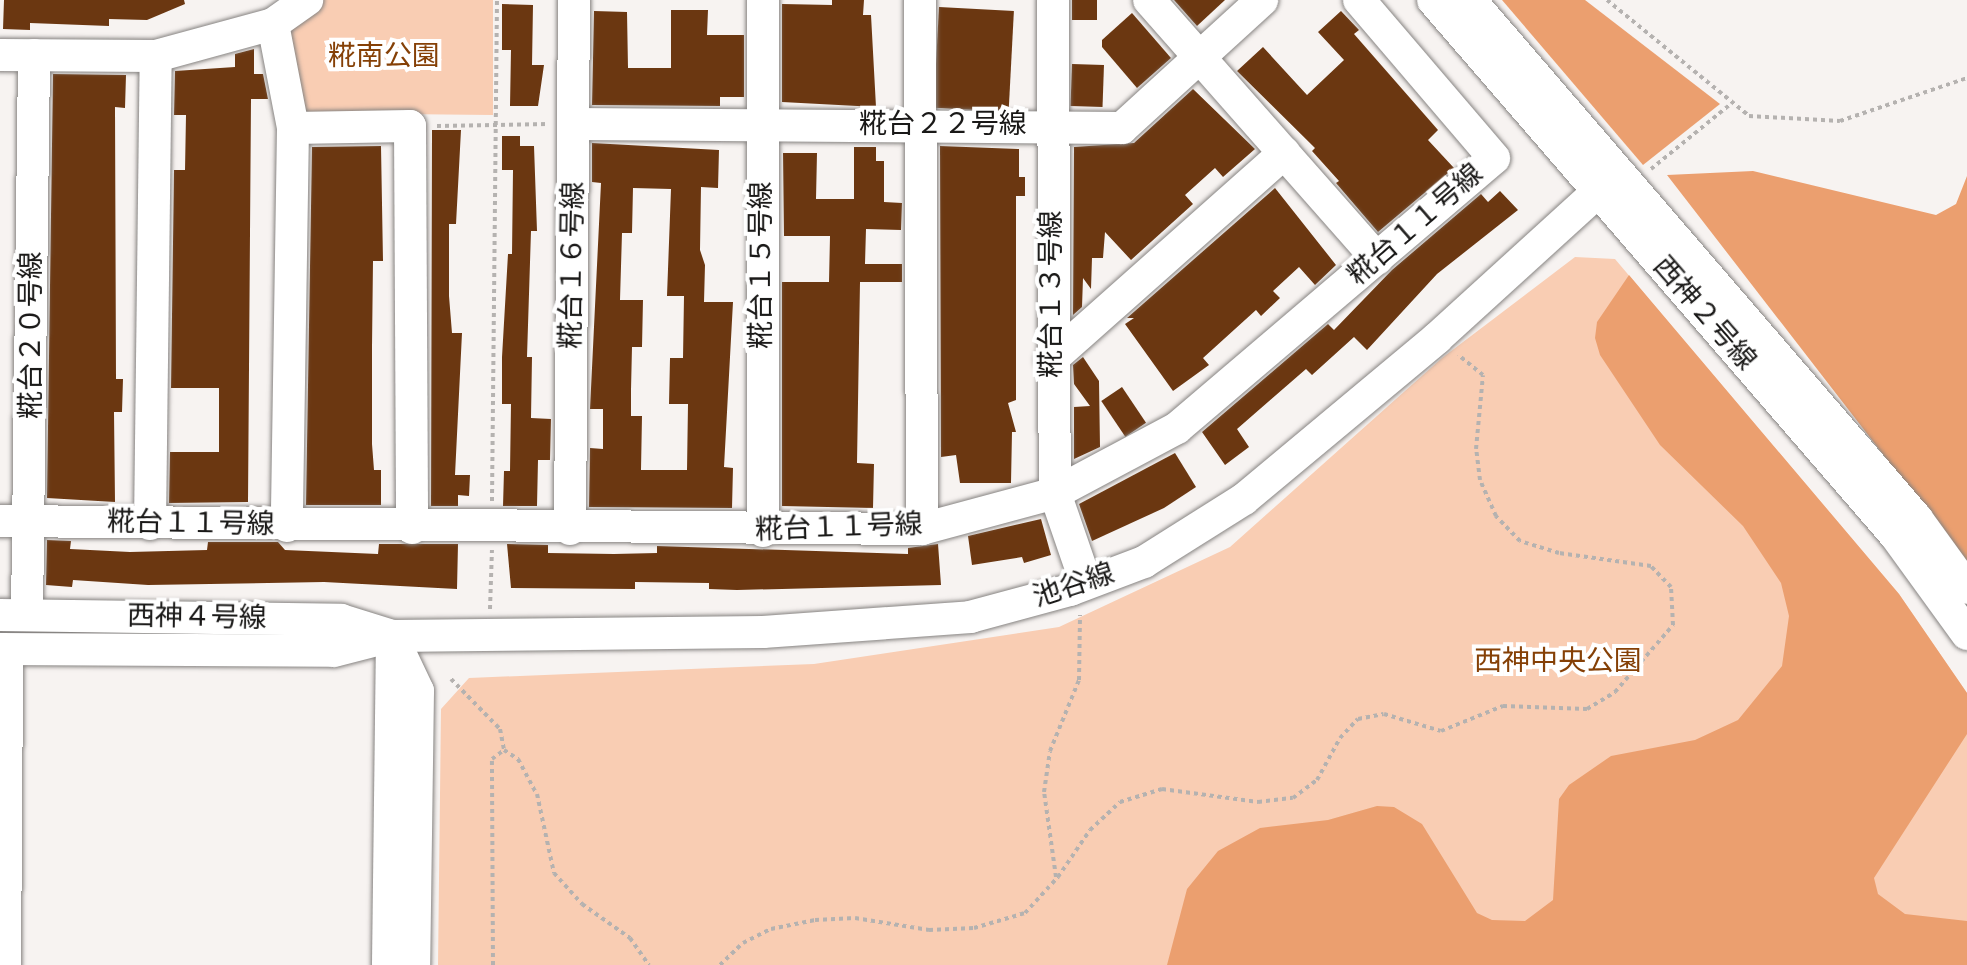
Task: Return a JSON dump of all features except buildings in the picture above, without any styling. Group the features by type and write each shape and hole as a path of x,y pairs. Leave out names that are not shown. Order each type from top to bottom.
{"street":[{"path":"0,55 156,56 273,24 307,0"},
{"name":"糀台１６号線","path":"570,529 574,0"},
{"name":"糀台１５号線","path":"763,0 763,531"},
{"path":"920,0 922,529"},
{"name":"糀台１３号線","path":"1053,0 1051,360 1055,493 1078,587"},
{"path":"1149,0 1377,259"},
{"name":"糀台２２号線","path":"575,124 1052,125 1122,128 1262,0"},
{"name":"糀台１１号線","path":"15,521 492,529 922,529 1055,493 1177,428 1494,158 1359,0"},
{"name":"西神２号線","path":"1433,0 1619,181 1917,519 1967,588"},
{"name":"西神２号線","path":"1470,0 1619,181 1896,536 1967,634"},
{"path":"273,24 293,128 287,526"},
{"name":"糀台２０号線","path":"14,615 34,55"},
{"path":"150,524 156,56"},
{"path":"293,128 410,126 412,528"},
{"path":"1051,360 1284,153"},
{"name":"池谷線","path":"392,636 763,632 970,617 1078,587 1144,562 1244,499 1619,181"},
{"name":"西神４号線","path":"14,615 341,620 392,636"},
{"path":"388,965 392,636"},
{"path":"392,636 418,691 414,965"},
{"name":"西神４号線","path":"3,650 334,651 392,636"},
{"path":"3,650 5,965"}],"path":[{"path":"490,633 497,0"},
{"path":"1607,0 1749,116 1840,121 1967,78"},
{"path":"1619,181 1732,103"},
{"path":"410,126 575,124"},
{"path":"720,965 743,943 771,929 815,920 855,918 929,930 959,929 1025,913 1058,877 1090,830 1120,802 1162,789 1258,802 1293,798 1317,780 1340,738 1358,719 1384,714 1441,731 1503,706 1587,709 1615,692 1673,625 1671,587 1651,566 1559,553 1520,541 1496,516 1480,480 1476,449 1483,375 1437,338"},
{"path":"1056,877 1044,792 1050,751 1079,680 1078,587"},
{"path":"451,679 500,729 504,750 518,759 537,794 554,873 582,904 630,938 649,965"},
{"path":"493,965 492,759 504,750"}],"green space":[{"name":"糀南公園","path":"319,0 493,0 493,115 300,113 281,28"},
{"name":"西神中央公園","path":"1575,257 1615,259 1899,594 1967,693 1967,965 438,965 441,709 469,678 814,664 1059,627 1230,547 1442,358"}],"shaded area":[{"path":"1502,0 1585,0 1720,104 1643,165"},
{"path":"1753,171 1936,215 1956,204 1967,176 1967,563 1667,175"},
{"path":"1629,275 1899,594 1967,693 1967,734 1874,878 1878,894 1905,914 1967,921 1967,965 1167,965 1187,889 1218,851 1260,828 1328,820 1377,806 1394,807 1422,824 1477,913 1492,920 1525,921 1553,900 1559,799 1569,785 1611,756 1695,740 1738,720 1782,666 1789,616 1781,583 1743,526 1660,445 1600,355 1595,338 1597,322"}]}
